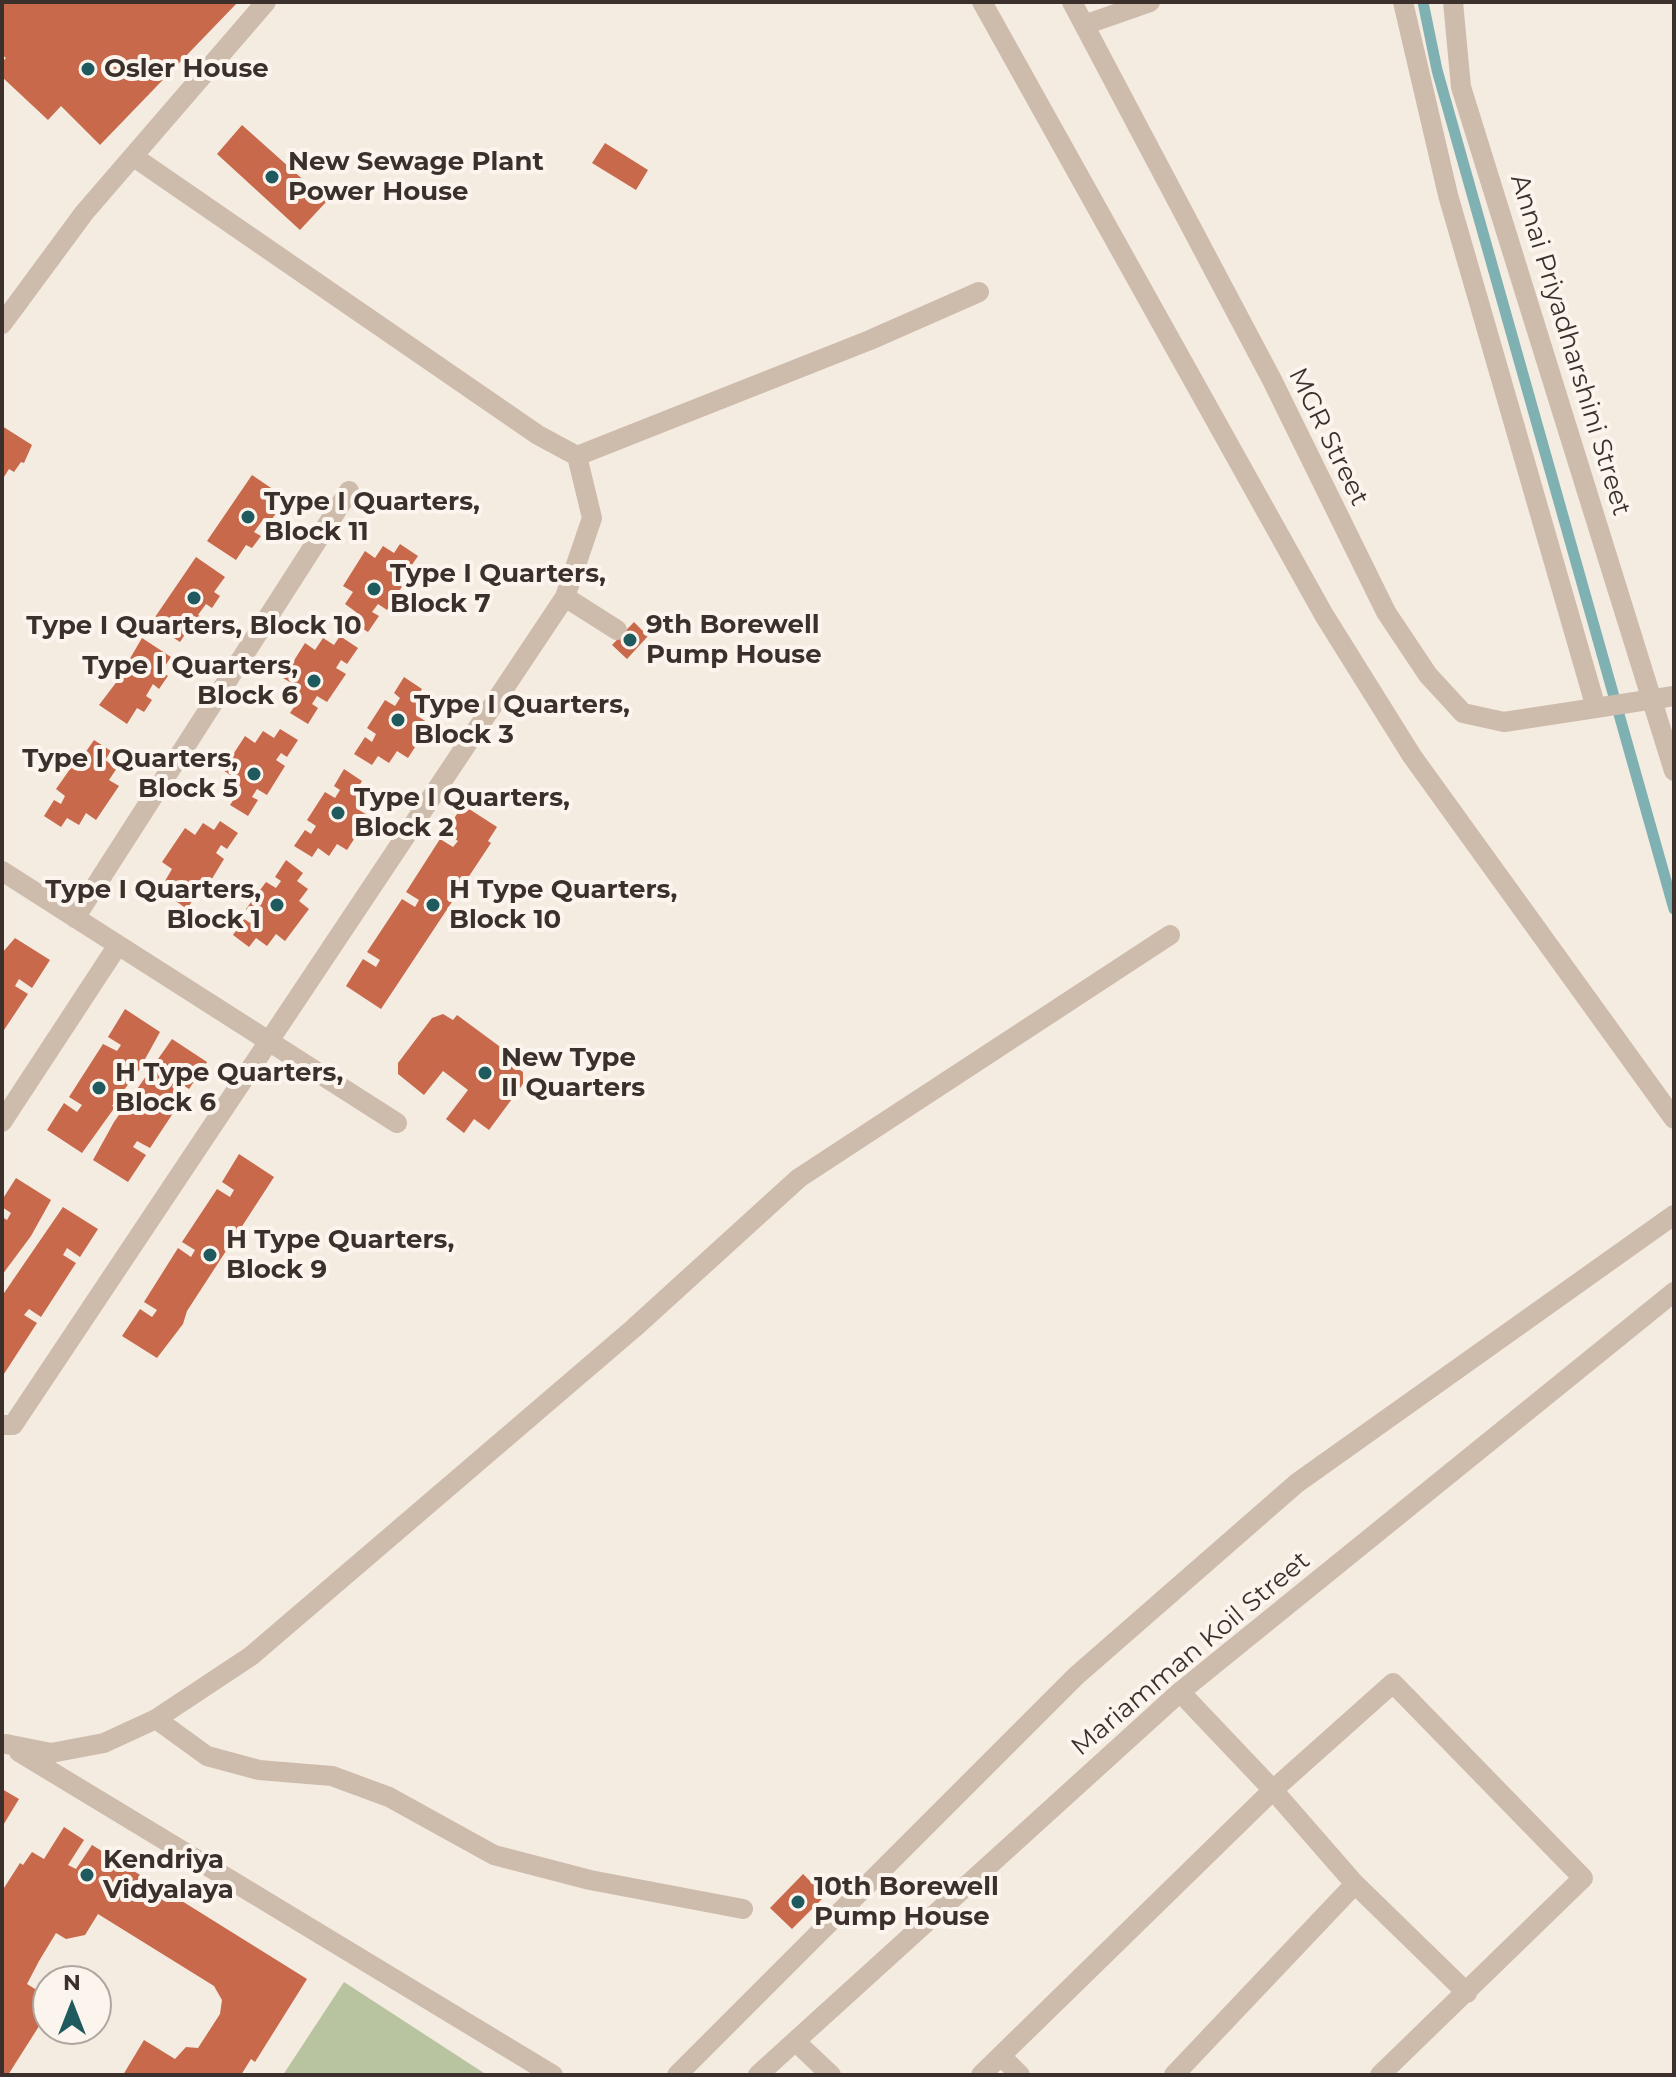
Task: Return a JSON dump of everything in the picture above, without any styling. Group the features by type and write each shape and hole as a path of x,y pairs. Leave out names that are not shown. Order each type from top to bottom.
{"street":[{"path":"2,324 84,213 266,2"},
{"path":"982,2 1324,615 1412,756 1674,1119"},
{"name":"MGR Street","path":"1072,2 1272,380 1386,612 1428,675 1463,713 1504,722 1664,698"},
{"path":"1084,25 1150,2"},
{"path":"1403,2 1448,195 1596,708"},
{"name":"Annai Priyadharshini Street","path":"1453,2 1461,87 1664,698 1674,771"},
{"path":"2,1425 13,1425 565,597 592,518 577,456 538,435 134,157"},
{"path":"577,456 870,340 979,292"},
{"path":"75,918 349,491"},
{"path":"565,597 617,630"},
{"path":"2,871 397,1123"},
{"path":"4,1743 51,1753 104,1743 156,1719 251,1656 634,1328 799,1178 1170,935"},
{"path":"2,1122 118,945"},
{"path":"677,2075 1076,1676 1297,1483 1674,1215"},
{"name":"Mariamman Koil Street","path":"758,2075 1180,1692 1674,1292"},
{"path":"981,2075 1273,1790 1393,1683 1583,1878 1380,2075"},
{"path":"1180,1692 1273,1790 1355,1884 1467,1993"},
{"path":"156,1719 207,1756 259,1770 332,1776 389,1797 494,1855 590,1880 743,1909"},
{"path":"4,1743 553,2075"},
{"path":"1174,2075 1355,1884"},
{"path":"795,2041 831,2075"},
{"path":"1001,2056 1020,2075"}],"green space":[{"path":"344,1982 487,2075 283,2075"}],"building":[{"name":"Osler House","path":"2,2 238,2 100,145 61,106 48,120 2,77 2,62 6,58 2,55"},
{"name":"New Sewage Plant Power House","path":"242,125 327,201 300,230 217,154"},
{"path":"605,143 648,170 636,190 592,163"},
{"path":"2,426 32,445 24,463 21,462 14,472 9,469 2,480"},
{"name":"Type I Quarters, Block 11","path":"252,475 280,494 270,509 276,513 268,525 262,521 254,532 261,536 252,548 246,545 236,560 207,541"},
{"name":"Type I Quarters, Block 7","path":"400,544 418,556 407,572 401,568 396,576 405,582 387,610 378,604 372,612 379,616 368,632 350,621 356,612 345,604 353,592 343,586 365,551 375,558 383,546 394,553"},
{"name":"Type I Quarters, Block 10","path":"196,557 225,577 214,592 220,596 212,608 206,604 198,615 205,619 197,631 190,627 180,642 151,623"},
{"name":"9th Borewell Pump House","path":"634,622 648,636 627,659 612,645"},
{"name":"Type I Quarters, Block 6","path":"340,636 358,648 347,664 341,660 336,668 346,674 327,702 317,696 312,704 318,708 308,724 290,713 296,704 285,697 293,684 283,678 305,643 315,650 323,638 334,645"},
{"path":"142,638 171,657 161,672 168,676 159,689 153,684 146,696 152,700 144,712 137,708 127,724 99,705"},
{"name":"Type I Quarters, Block 3","path":"404,677 422,689 416,698 427,705 419,717 430,724 408,758 397,751 389,763 378,756 372,765 354,754 365,737 372,742 376,734 367,728 385,700 395,706 400,698 394,693"},
{"name":"Type I Quarters, Block 5","path":"280,729 298,740 287,757 281,753 276,760 285,766 267,795 257,789 252,797 258,800 248,816 230,805 236,796 225,789 233,777 223,770 245,736 255,743 263,731 274,738"},
{"path":"94,740 111,751 105,760 117,768 109,780 119,786 96,820 86,813 79,825 67,818 61,827 44,816 54,800 61,804 65,796 56,789 75,762 84,768 89,760 83,756"},
{"name":"Type I Quarters, Block 2","path":"344,769 362,781 356,791 367,798 359,810 369,816 347,850 337,844 329,856 318,848 312,857 294,846 305,830 311,834 316,826 307,820 325,792 335,798 340,790 334,786"},
{"name":"H Type Quarters, Block 10","path":"463,805 497,827 488,841 491,843 381,1009 346,986 363,959 376,967 380,960 367,952 402,899 415,907 419,900 406,892 440,839 453,847 458,841 445,832"},
{"path":"220,821 238,833 227,849 221,845 216,853 224,859 207,887 197,881 192,889 198,892 187,909 170,897 176,888 165,881 172,869 162,862 185,828 195,835 203,823 214,830"},
{"name":"Type I Quarters, Block 1","path":"286,860 303,873 297,881 308,889 299,901 309,909 285,941 276,934 267,946 256,938 249,947 233,935 244,919 250,923 255,916 246,909 266,882 276,888 281,881 275,877"},
{"path":"15,938 50,960 32,988 19,979 15,986 28,994 2,1033 2,953"},
{"name":"H Type Quarters, Block 6","path":"125,1009 160,1032 139,1070 82,1153 47,1130 64,1103 77,1112 82,1105 69,1097 103,1044 117,1051 121,1045 108,1037"},
{"name":"New Type II Quarters","path":"443,1014 453,1020 457,1015 518,1060 514,1066 523,1072 523,1084 489,1130 474,1119 464,1133 446,1119 468,1090 443,1071 424,1095 398,1074 398,1063 432,1018"},
{"path":"172,1039 207,1062 189,1089 176,1080 172,1087 185,1095 150,1148 137,1141 133,1147 146,1155 128,1182 93,1160 114,1122"},
{"name":"H Type Quarters, Block 9","path":"239,1154 274,1177 187,1311 183,1324 157,1358 122,1336 140,1309 152,1317 157,1310 144,1302 178,1248 191,1257 195,1250 182,1242 217,1189 230,1197 234,1190 222,1182"},
{"path":"16,1178 51,1200 31,1236 2,1275 2,1217 7,1220 11,1213 2,1207 2,1200"},
{"path":"63,1207 98,1229 80,1257 67,1248 63,1255 76,1263 41,1317 29,1309 24,1315 37,1323 2,1377 2,1296"},
{"path":"2,1789 19,1799 2,1827"},
{"path":"64,1827 84,1840 68,1865 76,1869 92,1845 307,1979 255,2062 251,2059 241,2075 123,2075 144,2040 175,2059 186,2047 198,2048 220,2014 222,2000 214,1986 98,1914 85,1935 66,1939 56,1933 37,1965 32,1965 27,1984 32,1987 32,2037 8,2075 2,2075 2,1891 20,1863 23,1865 32,1852 44,1859"},
{"name":"10th Borewell Pump House","path":"803,1874 825,1896 792,1929 770,1908"}],"waterway":[{"path":"1423,2 1437,70 1674,909"}],"place":[{"name":"Osler House","path":"88,69"},
{"name":"New Sewage Plant Power House","path":"272,177"},
{"name":"Type I Quarters, Block 11","path":"248,517"},
{"name":"Type I Quarters, Block 7","path":"374,589"},
{"name":"Type I Quarters, Block 10","path":"194,598"},
{"name":"9th Borewell Pump House","path":"630,640"},
{"name":"Type I Quarters, Block 6","path":"314,681"},
{"name":"Type I Quarters, Block 3","path":"398,720"},
{"name":"Type I Quarters, Block 5","path":"254,774"},
{"name":"Type I Quarters, Block 2","path":"338,813"},
{"name":"Type I Quarters, Block 1","path":"277,905"},
{"name":"H Type Quarters, Block 10","path":"433,905"},
{"name":"New Type II Quarters","path":"485,1073"},
{"name":"H Type Quarters, Block 6","path":"99,1088"},
{"name":"H Type Quarters, Block 9","path":"210,1255"},
{"name":"Kendriya Vidyalaya","path":"87,1875"},
{"name":"10th Borewell Pump House","path":"798,1902"}]}
